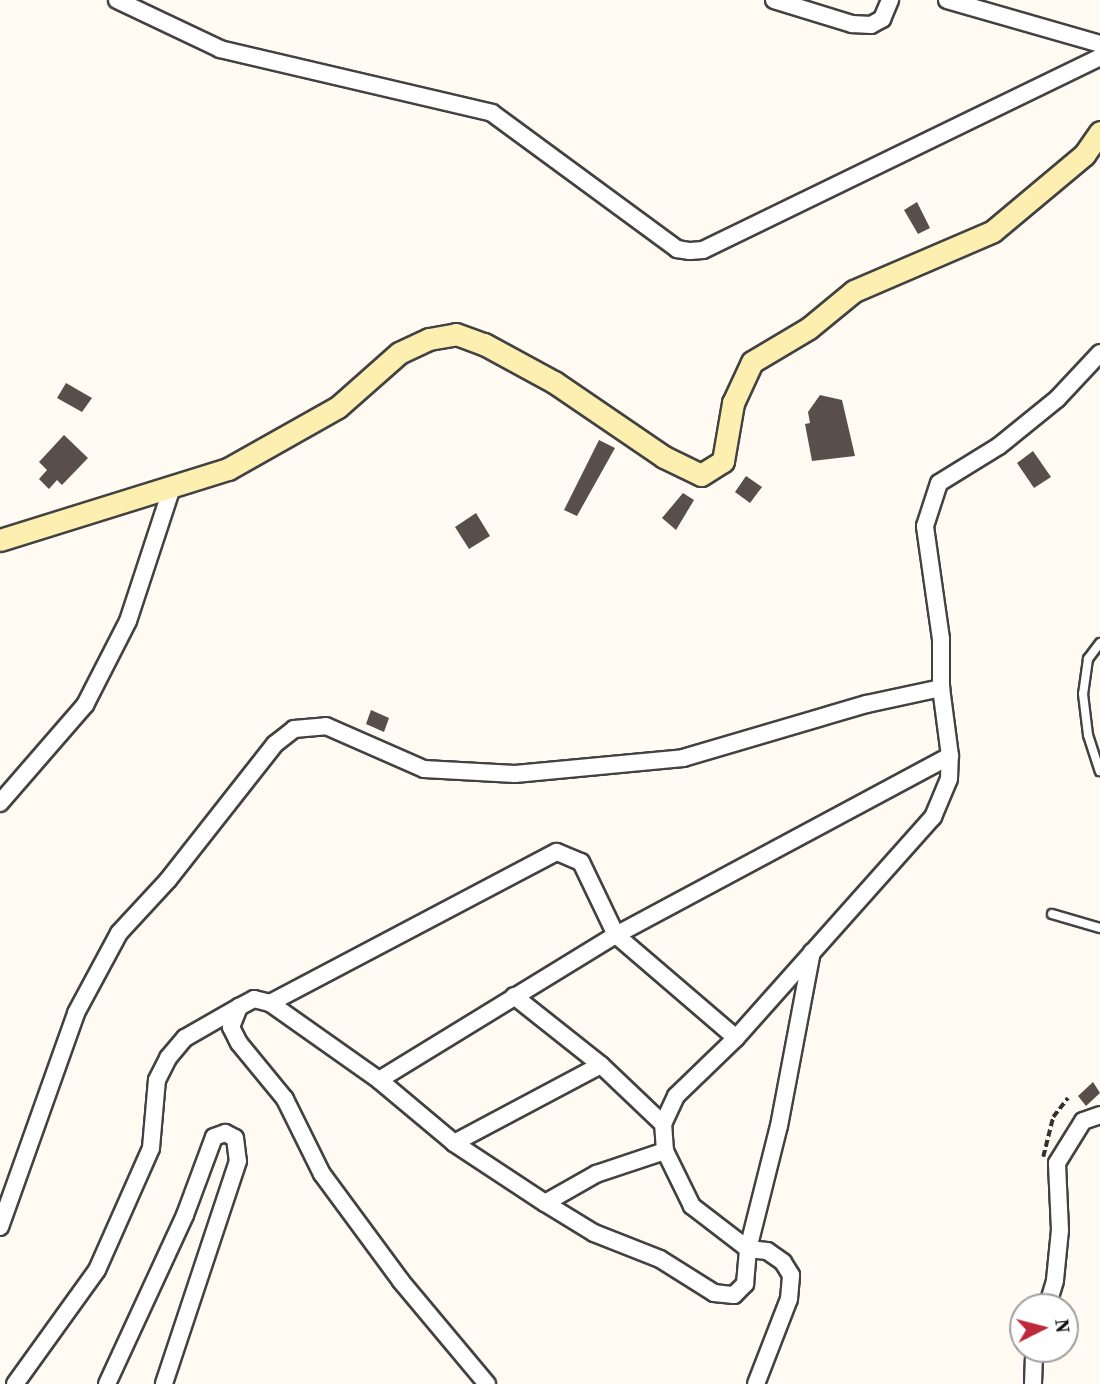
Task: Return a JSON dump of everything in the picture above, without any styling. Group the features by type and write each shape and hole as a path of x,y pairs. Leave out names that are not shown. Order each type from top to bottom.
{"main road":[{"path":"0,540 171,490 228,468 338,407 398,352 429,339 456,334 484,344 554,382 664,457 701,475 723,461 733,403 752,362 809,328 854,291 993,231 1084,155 1100,132"}],"street":[{"path":"117,0 220,49 492,113 677,249 690,251 703,250 1100,57"},
{"path":"774,0 852,24 872,26 882,19 890,0"},
{"path":"947,0 1100,44"},
{"path":"756,1384 789,1299 791,1275 783,1262 767,1251 748,1249 692,1206 665,1151 663,1124 676,1096 736,1038 933,817 949,779 950,756 940,688 941,639 925,526 939,483 999,446 1057,398 1100,353"},
{"path":"0,803 85,705 128,621 171,490"},
{"path":"0,1227 76,1013 119,933 168,880 275,744 294,729 326,726 424,769 515,774 683,758 867,704 940,688"},
{"path":"379,1080 616,936 950,756"},
{"path":"270,1003 557,852 581,862 616,936 736,1038"},
{"path":"15,1384 97,1270 151,1148 157,1080 168,1058 185,1038 254,999 270,1003 379,1080 454,1143 545,1203 594,1233 660,1259 714,1293 734,1295 745,1284 748,1249 779,1126 812,952"},
{"path":"514,996 601,1065 663,1124"},
{"path":"239,1007 231,1027 239,1043 285,1100 322,1174 364,1235 487,1384"},
{"path":"454,1143 601,1065"},
{"path":"1051,1293 1060,1230 1057,1163 1083,1121 1100,1115"},
{"path":"107,1384 185,1215 214,1137 225,1133 235,1138 238,1161 164,1384"},
{"path":"545,1203 596,1174 665,1151"},
{"path":"1033,1384 1034,1363"}],"lane":[{"path":"1100,643 1088,659 1083,694 1088,735 1100,771"},
{"path":"1052,914 1100,928"}],"building":[{"path":"917,202 930,228 918,234 904,210"},
{"path":"66,383 92,398 82,412 57,398"},
{"path":"820,395 842,400 855,456 812,461 805,424 810,423 808,412"},
{"path":"64,435 88,458 62,485 57,480 49,489 39,479 47,470 39,462"},
{"path":"599,440 615,448 577,516 564,510"},
{"path":"1033,451 1051,477 1034,488 1017,463"},
{"path":"746,476 762,487 750,503 735,492"},
{"path":"683,493 694,500 676,530 662,518"},
{"path":"476,513 490,536 469,549 455,527"},
{"path":"371,710 389,718 384,732 366,724"},
{"path":"1093,1082 1100,1093 1086,1106 1078,1096"}]}
